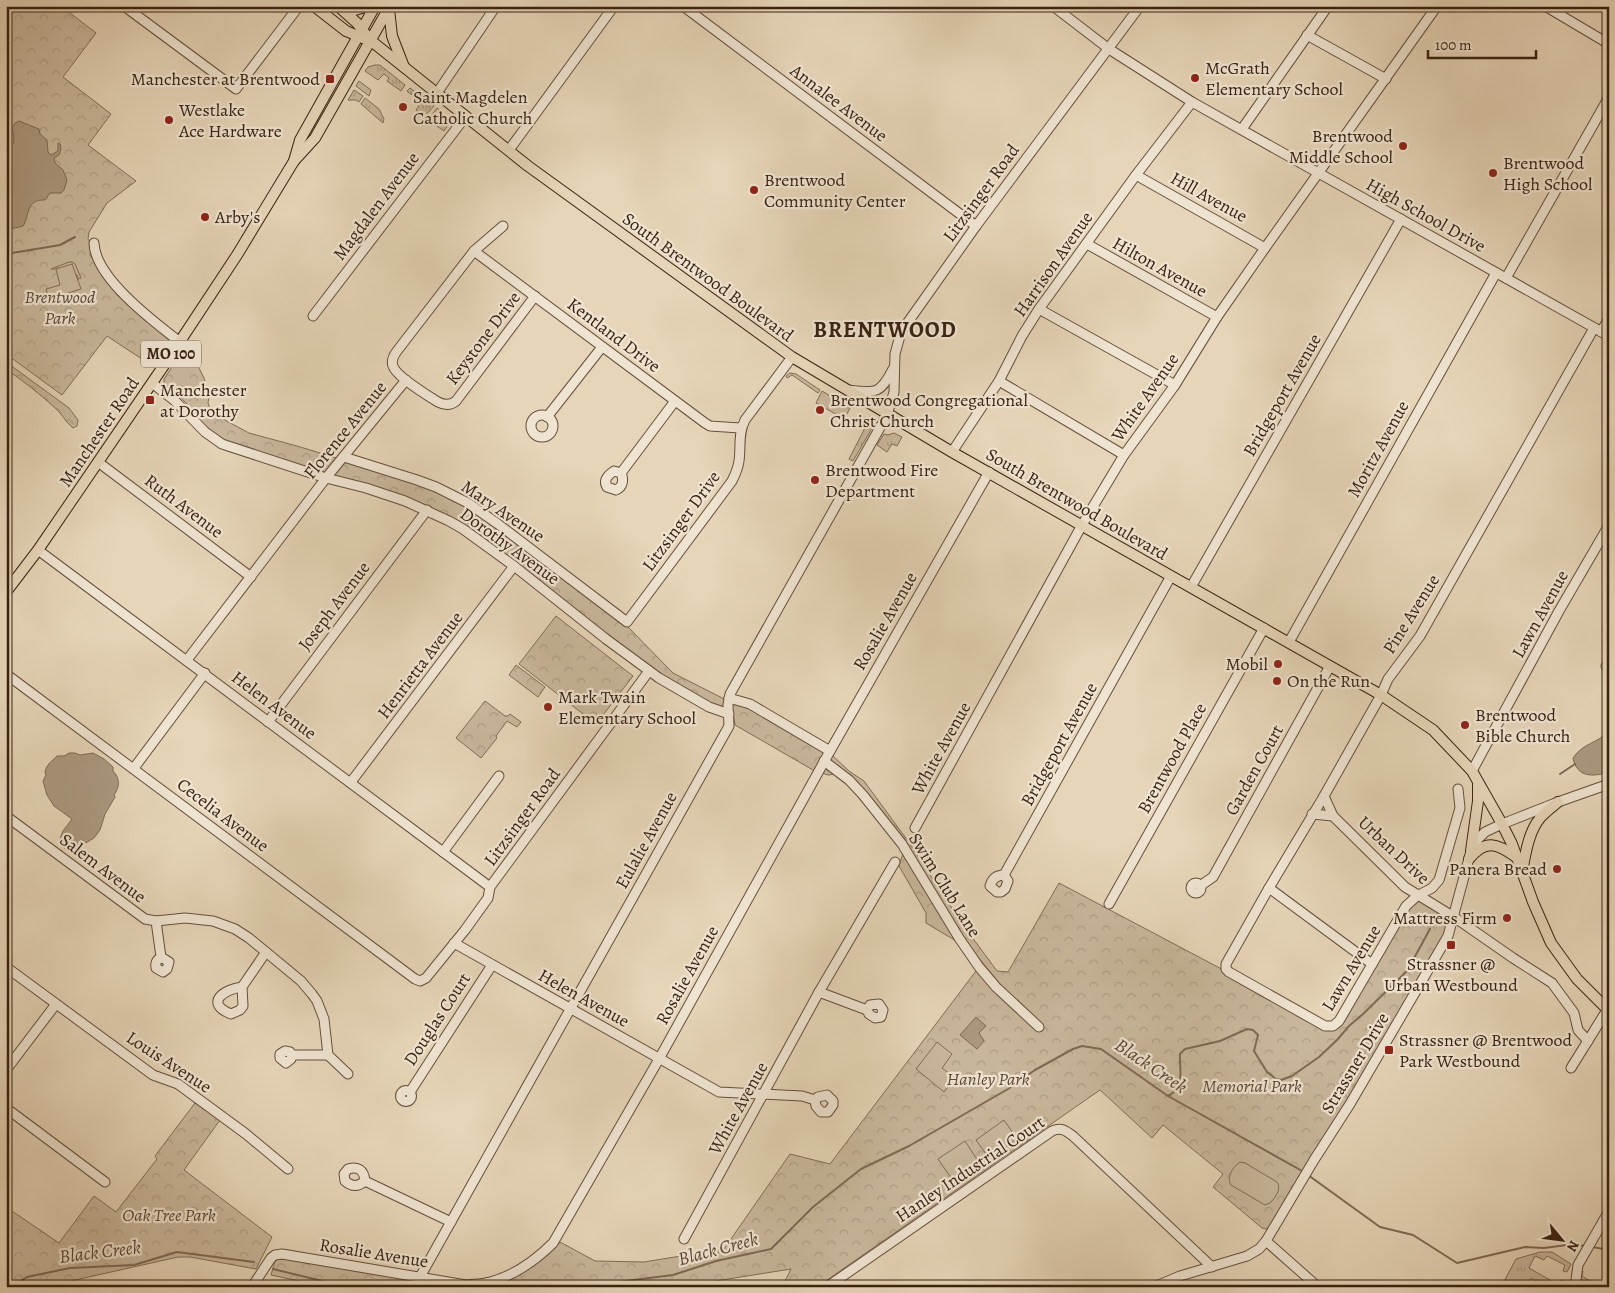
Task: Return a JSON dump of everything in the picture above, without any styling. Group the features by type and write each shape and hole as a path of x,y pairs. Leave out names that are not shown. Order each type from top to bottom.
{"main road":[{"name":"South Brentwood Boulevard","path":"314,6 346,31 360,33"},
{"path":"341,9 355,10 368,6"},
{"name":"Manchester Road","path":"294,161 300,140 375,6"},
{"name":"Manchester Road","path":"6,592 38,550 180,342 237,255 294,161 315,138 389,7"},
{"path":"389,7 390,29 405,68"},
{"name":"South Brentwood Boulevard","path":"341,9 360,33 534,170 792,358 952,452 1381,695 1433,730 1472,771 1502,824 1551,942 1577,979 1608,1010"},
{"path":"1470,855 1478,801 1478,783"},
{"path":"1522,872 1528,840 1532,831 1540,818 1558,802"},
{"path":"1470,855 1476,849 1487,845 1509,852 1517,858"}],"street":[{"path":"124,6 236,89 299,6"},
{"path":"437,92 496,6"},
{"path":"509,150 614,6"},
{"name":"Annalee Avenue","path":"682,6 976,226"},
{"name":"High School Drive","path":"1053,6 1109,49 1192,102 1601,332"},
{"name":"Litzsinger Road","path":"888,415 894,392 896,348 902,332 976,226 1140,6"},
{"path":"1242,130 1328,6"},
{"name":"White Avenue","path":"915,828 1082,525 1124,455 1174,385 1217,317 1265,248 1438,6"},
{"path":"1545,6 1609,44"},
{"path":"1307,35 1386,79"},
{"path":"1506,278 1609,97"},
{"name":"Harrison Avenue","path":"952,452 999,381 1022,336 1039,309 1136,175 1192,102"},
{"name":"Magdalen Avenue","path":"313,316 466,116"},
{"name":"Hill Avenue","path":"1136,175 1265,248"},
{"name":"Bridgeport Avenue","path":"1191,587 1401,219"},
{"name":"Florence Avenue","path":"187,660 326,478 406,380 397,372 393,365 394,354 474,251 503,226"},
{"path":"94,243 94,251 97,258 115,286 151,319 180,342"},
{"name":"Hilton Avenue","path":"1087,244 1217,317"},
{"name":"Kentland Drive","path":"474,251 710,426 740,428"},
{"name":"Moritz Avenue","path":"1289,642 1496,273"},
{"name":"Keystone Drive","path":"406,380 438,402 452,404 535,296"},
{"path":"1039,309 1174,385"},
{"name":"Pine Avenue","path":"1325,1026 1232,975 1226,969 1226,964 1324,796 1392,672 1420,636 1609,318"},
{"path":"547,416 602,347"},
{"path":"740,428 792,358"},
{"path":"846,390 874,392 882,388 894,369"},
{"path":"999,381 1124,455"},
{"name":"Dorothy Avenue","path":"152,383 175,401 209,435 222,444 326,478 373,490 427,510 463,529 660,678 709,707 729,714"},
{"path":"620,473 676,401"},
{"name":"Eulalie Avenue","path":"420,1277 729,726 729,698 888,415"},
{"name":"Litzsinger Drive","path":"627,622 732,481 740,460 740,428"},
{"name":"Mary Avenue","path":"344,457 436,487 468,503 627,622"},
{"name":"Ruth Avenue","path":"98,462 251,577"},
{"name":"Rosalie Avenue","path":"252,1287 271,1258 282,1254 466,1285 490,1282 509,1275 536,1258 553,1243 659,1059 824,761 989,472"},
{"name":"Joseph Avenue","path":"268,722 427,510"},
{"name":"Lawn Avenue","path":"1472,771 1559,611 1609,525"},
{"name":"Helen Avenue","path":"38,550 490,887"},
{"name":"Henrietta Avenue","path":"351,782 514,566"},
{"name":"Bridgeport Avenue","path":"1004,875 1171,576"},
{"name":"Brentwood Place","path":"1109,904 1264,628"},
{"name":"Garden Court","path":"1200,886 1213,877 1330,666"},
{"name":"Litzsinger Road","path":"420,981 426,978 465,930 488,898 490,887 649,670"},
{"name":"Cecelia Avenue","path":"6,674 415,980 420,981"},
{"path":"134,768 205,674"},
{"path":"729,698 750,704 830,751"},
{"name":"Swim Club Lane","path":"824,761 849,780 863,795 902,844 959,938 979,967 1039,1027"},
{"path":"443,852 499,776"},
{"name":"Strassner Drive","path":"1266,1241 1346,1111 1448,936 1470,855 1478,839 1485,832 1502,824 1609,784"},
{"name":"Lawn Avenue","path":"1325,1026 1333,1026 1339,1021 1406,906 1417,896 1432,888 1441,876 1460,808 1458,789"},
{"name":"Urban Drive","path":"1324,796 1333,816 1405,887 1454,917 1552,984 1574,1013 1578,1030 1588,1041"},
{"name":"Urban Drive","path":"1312,814 1333,816"},
{"name":"Salem Avenue","path":"6,816 145,919 156,921 185,918 213,921 234,929 266,952 301,981 317,1001 326,1028 328,1055"},
{"name":"White Avenue","path":"684,1239 819,992 896,862"},
{"path":"1269,888 1372,964"},
{"path":"156,921 161,957"},
{"name":"Helen Avenue","path":"454,943 719,1092 802,1096 815,1100"},
{"path":"242,986 266,952"},
{"name":"Douglas Court","path":"410,1092 492,965"},
{"name":"Louis Avenue","path":"6,967 154,1075 178,1084 246,1134 288,1169"},
{"path":"819,992 867,1010"},
{"path":"6,1070 56,1004"},
{"path":"1571,1068 1608,1010"},
{"path":"292,1055 328,1055 348,1074"},
{"path":"6,1108 105,1182"},
{"name":"Hanley Industrial Court","path":"827,1287 1058,1128 1064,1129 1073,1136 1212,1266"},
{"path":"365,1181 451,1222"},
{"path":"1575,1287 1578,1264 1609,1211"},
{"path":"1154,1287 1180,1276 1253,1253 1266,1241 1318,1287"}],"green space":[{"name":"Brentwood Park","path":"6,6 61,6 96,33 63,77 111,114 88,145 136,181 107,203 89,232 88,239 92,245 90,255 118,296 125,300 170,341 154,367 107,336 62,395 6,354"},
{"path":"380,65 405,85 401,91 387,81 389,78 384,74 378,80 365,71 368,67"},
{"path":"359,81 371,90 369,96 356,86"},
{"path":"410,88 434,106 425,116 416,110 419,106 414,102 417,99 407,91"},
{"path":"354,90 363,96 359,102 348,100"},
{"path":"365,98 379,109 384,119 383,123 361,104"},
{"path":"437,108 446,116 448,125 444,131 428,120"},
{"path":"69,262 75,264 81,278 78,279 77,275 51,269"},
{"path":"72,264 81,289 49,299 46,289 60,285 56,269"},
{"path":"184,349 199,368 204,378 209,397 209,406 223,419 249,433 412,481 460,502 484,517 628,627 673,673 736,705 742,704 833,756 849,771 864,781 908,841 963,925 997,971 1008,972 1059,883 1331,1027 1417,896 1454,917 1297,1188 1270,1226 1266,1229 1262,1228 1213,1187 1223,1174 1163,1125 1152,1138 1100,1090 817,1287 782,1287 791,1269 678,1287 476,1287 517,1275 543,1259 560,1242 595,1261 644,1262 724,1249 790,1154 830,1164 979,967 999,989 1001,985 973,951 926,923 926,913 899,866 904,850 846,781 835,774 828,775 813,770 735,725 733,713 705,701 651,668 478,534 458,522 394,494 250,451 221,439 206,427 184,401 164,383 164,379"},
{"path":"6,362 69,408 78,420 77,426 73,428 57,409 6,369"},
{"path":"790,373 796,374 820,390 818,393 792,375 787,378 786,376"},
{"path":"822,391 850,408 847,414 844,413 841,417 816,403"},
{"path":"865,417 872,422 872,428 853,461 849,459 866,426 863,421"},
{"path":"894,433 902,437 897,446 892,444 887,452 877,445 884,434"},
{"path":"556,616 633,676 596,724 519,664"},
{"path":"516,665 545,687 538,697 509,675"},
{"path":"485,701 505,716 510,714 521,722 517,727 507,721 496,736 497,738 481,758 456,738"},
{"path":"937,1042 952,1054 942,1068 955,1078 944,1092 916,1069"},
{"name":"Oak Tree Park","path":"195,1103 220,1120 184,1170 272,1237 256,1269 190,1257 178,1257 44,1287 6,1287 6,1207 59,1243 94,1196 116,1212 157,1159 155,1156"},
{"path":"1004,1120 1017,1139 989,1158 976,1140"},
{"path":"965,1141 980,1164 954,1182 938,1159"},
{"path":"1240,1162 1277,1182 1279,1188 1276,1196 1270,1203 1265,1205 1231,1185 1229,1179 1231,1172"},
{"path":"1540,1252 1552,1252 1571,1264 1567,1272 1563,1271 1565,1265 1547,1256 1544,1260 1535,1256 1529,1268 1557,1284 1561,1280 1566,1282 1567,1287 1553,1287 1544,1283 1543,1285 1531,1278 1527,1287 1501,1287 1516,1259"},
{"path":"279,1259 450,1287 327,1287 271,1275 275,1261"},
{"path":"1583,1271 1582,1276 1600,1287 1581,1287 1579,1283 1580,1272"}],"shaded area":[{"path":"19,121 39,129 40,134 47,140 48,152 51,155 58,151 58,143 60,144 59,155 54,158 55,163 63,170 67,180 61,193 50,193 45,200 39,200 31,205 23,226 6,230 6,151 13,144 12,129 15,123"},
{"path":"1609,731 1609,772 1597,775 1582,773 1575,765 1573,758 1586,746"},
{"path":"69,753 80,755 93,753 104,759 113,767 118,783 115,797 105,814 100,830 94,838 77,851 69,851 60,845 59,841 63,831 72,819 54,806 47,795 43,781 46,769 50,763 57,756 64,756"},
{"path":"976,1017 986,1026 979,1033 984,1041 977,1049 960,1035"}],"waterway":[{"path":"6,254 60,245 75,237"},
{"path":"1560,774 1575,764"},
{"path":"1168,1096 1174,1092 1179,1083 1181,1072 1180,1054 1185,1049 1220,1041 1247,1029 1253,1030 1258,1035 1254,1051 1267,1072 1276,1079 1281,1080 1292,1076 1319,1057 1407,971 1430,929"},
{"name":"Black Creek","path":"577,1287 673,1275 716,1261 771,1249 813,1207 861,1169 909,1146 1008,1089 1035,1070 1082,1046 1101,1049 1168,1096 1304,1172"},
{"name":"Black Creek","path":"1308,1175 1380,1227 1413,1235 1457,1263 1525,1247 1544,1248 1575,1244 1585,1246"},
{"name":"Black Creek","path":"1592,1247 1609,1252"},
{"name":"Black Creek","path":"11,1287 27,1277 70,1268 134,1265 177,1252 254,1262"},
{"name":"Black Creek","path":"273,1269 347,1287"}],"place":[{"name":"McGrath Elementary School","path":"1195,78"},
{"name":"Manchester at Brentwood","path":"330,79"},
{"name":"Saint Magdelen Catholic Church","path":"403,107"},
{"name":"Westlake Ace Hardware","path":"169,120"},
{"name":"Brentwood Middle School","path":"1403,146"},
{"name":"Brentwood High School","path":"1493,173"},
{"name":"Brentwood Community Center","path":"754,190"},
{"name":"Arby's","path":"205,217"},
{"name":"Manchester at Dorothy","path":"150,400"},
{"name":"Brentwood Congregational Christ Church","path":"820,410"},
{"name":"Brentwood Fire Department","path":"815,480"},
{"name":"Mobil","path":"1278,664"},
{"name":"On the Run","path":"1277,681"},
{"name":"Mark Twain Elementary School","path":"548,707"},
{"name":"Brentwood Bible Church","path":"1465,725"},
{"name":"Panera Bread","path":"1557,869"},
{"name":"Mattress Firm","path":"1507,918"},
{"name":"Strassner @ Urban Westbound","path":"1451,945"},
{"name":"Strassner @ Brentwood Park Westbound","path":"1389,1050"}],"district":[{"name":"BRENTWOOD","path":"885,330"}],"park label":[{"name":"Hanley Park","path":"988,1079"},
{"name":"Memorial Park","path":"1252,1086"}]}
